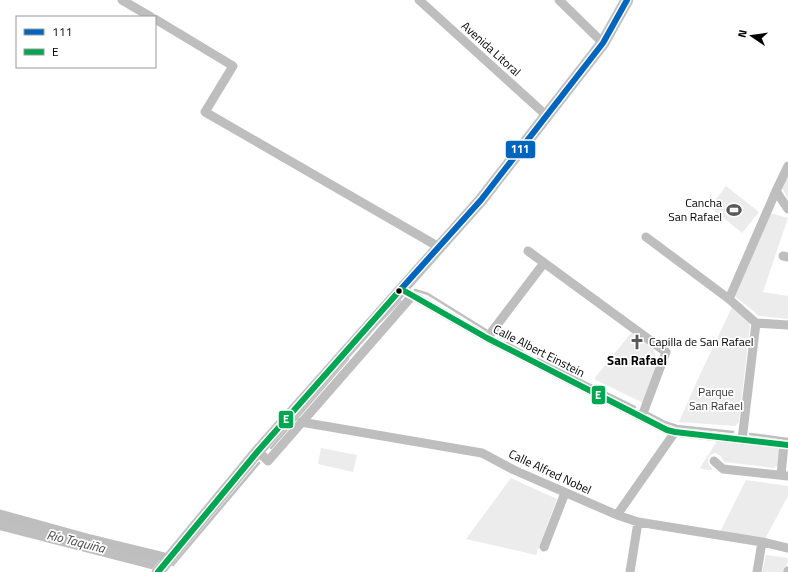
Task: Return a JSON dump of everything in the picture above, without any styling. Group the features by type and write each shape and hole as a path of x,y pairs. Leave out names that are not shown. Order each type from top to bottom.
{"main road":[{"path":"158,572 258,451 481,200 603,43 628,0"}],"street":[{"path":"122,0 149,16"},
{"name":"Avenida Litoral","path":"419,0 547,116"},
{"path":"559,0 603,43"},
{"path":"156,21 233,66 205,112 439,247"},
{"path":"729,299 788,166"},
{"path":"776,191 788,210"},
{"path":"769,207 788,210"},
{"path":"646,237 729,299 756,323 788,325"},
{"path":"528,251 666,352 642,416"},
{"path":"487,338 544,263"},
{"name":"Calle Albert Einstein","path":"401,289 487,338 667,430 786,444"},
{"path":"258,451 268,461 412,296"},
{"path":"742,440 756,323"},
{"name":"Calle Alfred Nobel","path":"301,422 482,453 514,470 565,493 617,515 638,522 762,542 788,548"},
{"path":"617,515 675,432"},
{"path":"714,461 723,469 785,476 786,444"},
{"path":"544,547 565,493"},
{"path":"0,514 169,558"},
{"path":"630,572 638,522"},
{"path":"757,572 762,542"}],"green space":[{"path":"788,177 788,199 782,188"},
{"name":"Cancha San Rafael","path":"726,186 759,212 742,233 710,207"},
{"path":"770,213 788,218 763,292 788,296 788,319 759,316 735,296"},
{"name":"Parque San Rafael","path":"732,307 749,321 750,326 739,422 735,426 679,422 697,381"},
{"path":"631,333 654,349 656,364 655,370 643,403 594,379"},
{"path":"717,441 777,448 781,451 779,465 774,468 724,462 721,456 715,453 708,458 709,465 713,470 700,468"},
{"path":"321,448 357,455 353,472 318,464"},
{"path":"511,478 557,499 536,555 466,539"},
{"path":"746,480 788,486 788,496 765,539 720,532"},
{"path":"766,555 788,558 786,572 762,572"}],"waterway":[{"path":"415,290 428,294 486,330"},
{"path":"380,322 400,301"},
{"path":"507,343 522,351"},
{"path":"271,448 348,359"},
{"path":"538,359 635,407"},
{"path":"648,413 665,422 677,426 733,432"},
{"path":"750,434 788,439"},
{"path":"173,565 259,463"},
{"name":"Río Taquiña","path":"0,522 152,561"}],"transit line":[{"name":"111","path":"401,289 481,200 603,43 627,0"},
{"name":"E","path":"158,572 258,451 401,289 487,338 667,430 788,445"}],"place":[{"name":"Cancha San Rafael","path":"734,210"},
{"name":"Capilla de San Rafael","path":"637,342"}],"district":[{"name":"San Rafael","path":"637,360"}]}
